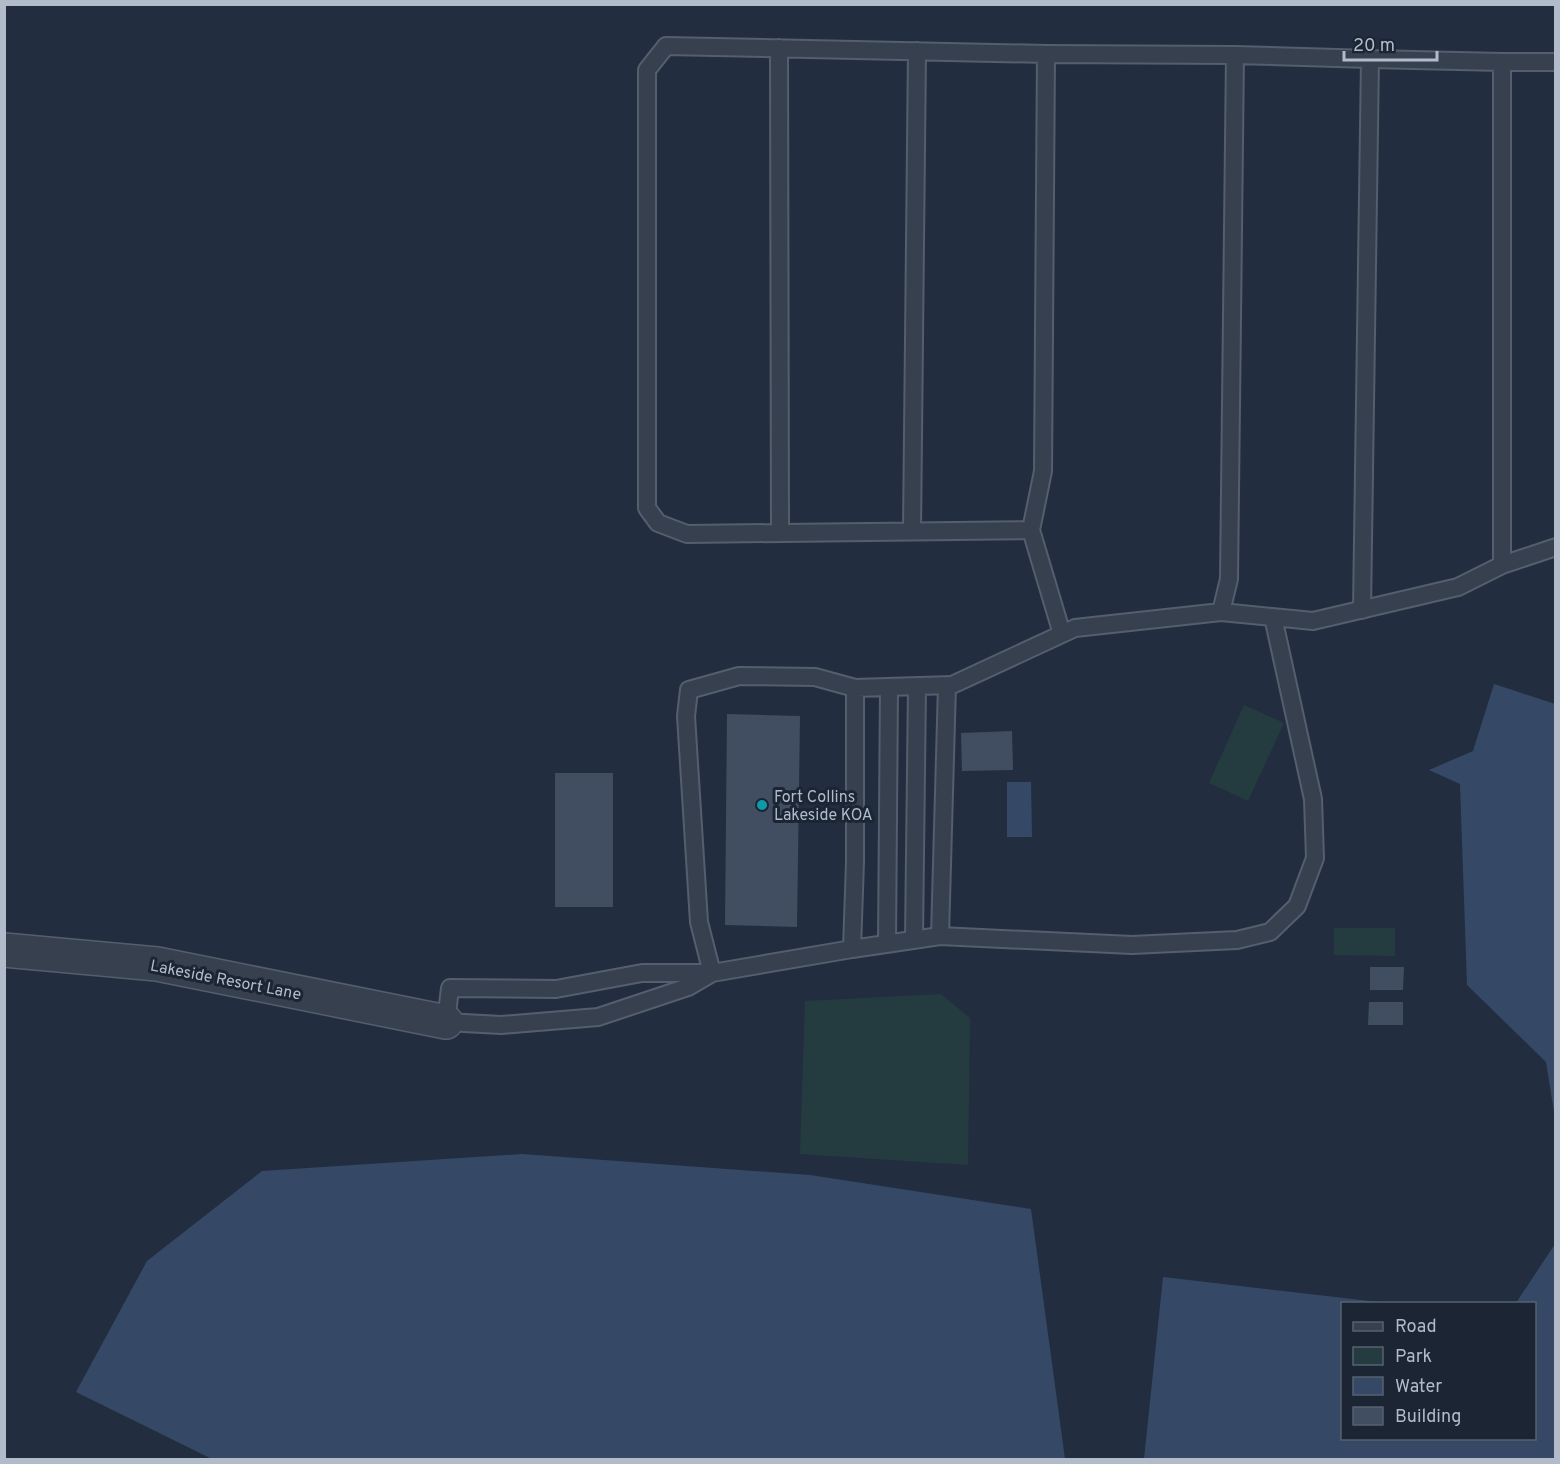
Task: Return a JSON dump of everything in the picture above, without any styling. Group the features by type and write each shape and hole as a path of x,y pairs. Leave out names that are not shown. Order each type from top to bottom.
{"street":[{"name":"Lakeside Resort Lane","path":"4,950 157,964 446,1022"}],"lane":[{"path":"1031,530 687,534 658,523 647,508 647,70 666,46 1556,62"},
{"path":"779,48 780,533"},
{"path":"912,531 917,51"},
{"path":"1046,54 1043,471 1031,530 1062,634"},
{"path":"1221,612 1229,579 1235,55"},
{"path":"1362,610 1370,59"},
{"path":"1502,62 1502,565"},
{"path":"712,974 699,922 686,716 689,690 739,676 815,677 855,688 947,686 1076,628 1221,612 1313,621 1458,587 1502,565 1556,547"},
{"path":"712,974 688,987 598,1017 501,1025 446,1022 450,988 556,989 642,973 712,974 940,936 1132,945 1237,940 1270,932 1296,906 1314,858 1313,799 1274,617"},
{"path":"914,940 917,686"},
{"path":"940,936 947,686"},
{"path":"886,944 889,687"},
{"path":"852,949 855,861 855,688"}],"green space":[{"path":"1244,705 1284,723 1248,801 1209,783"},
{"path":"1334,928 1395,928 1395,956 1334,955"},
{"path":"941,994 970,1018 968,1165 800,1154 805,1001"}],"water":[{"path":"1494,684 1555,704 1555,1118 1546,1062 1467,985 1460,784 1429,770 1473,751"},
{"path":"1007,782 1031,782 1032,837 1007,837"},
{"path":"522,1154 810,1175 1031,1209 1065,1459 212,1459 76,1392 147,1261 262,1171"},
{"path":"1555,1244 1555,1459 1144,1459 1163,1277 1378,1302 1341,1302 1341,1440 1536,1440 1536,1302 1517,1302"}],"building":[{"name":"Fort Collins Lakeside KOA","path":"727,714 800,716 797,927 725,925"},
{"path":"1012,731 1013,770 962,771 961,733"},
{"path":"555,773 613,773 613,907 555,907"},
{"path":"1370,967 1404,967 1403,990 1370,990"},
{"path":"1369,1002 1403,1002 1403,1025 1368,1025"}],"place":[{"name":"Fort Collins Lakeside KOA","path":"762,805"}]}
